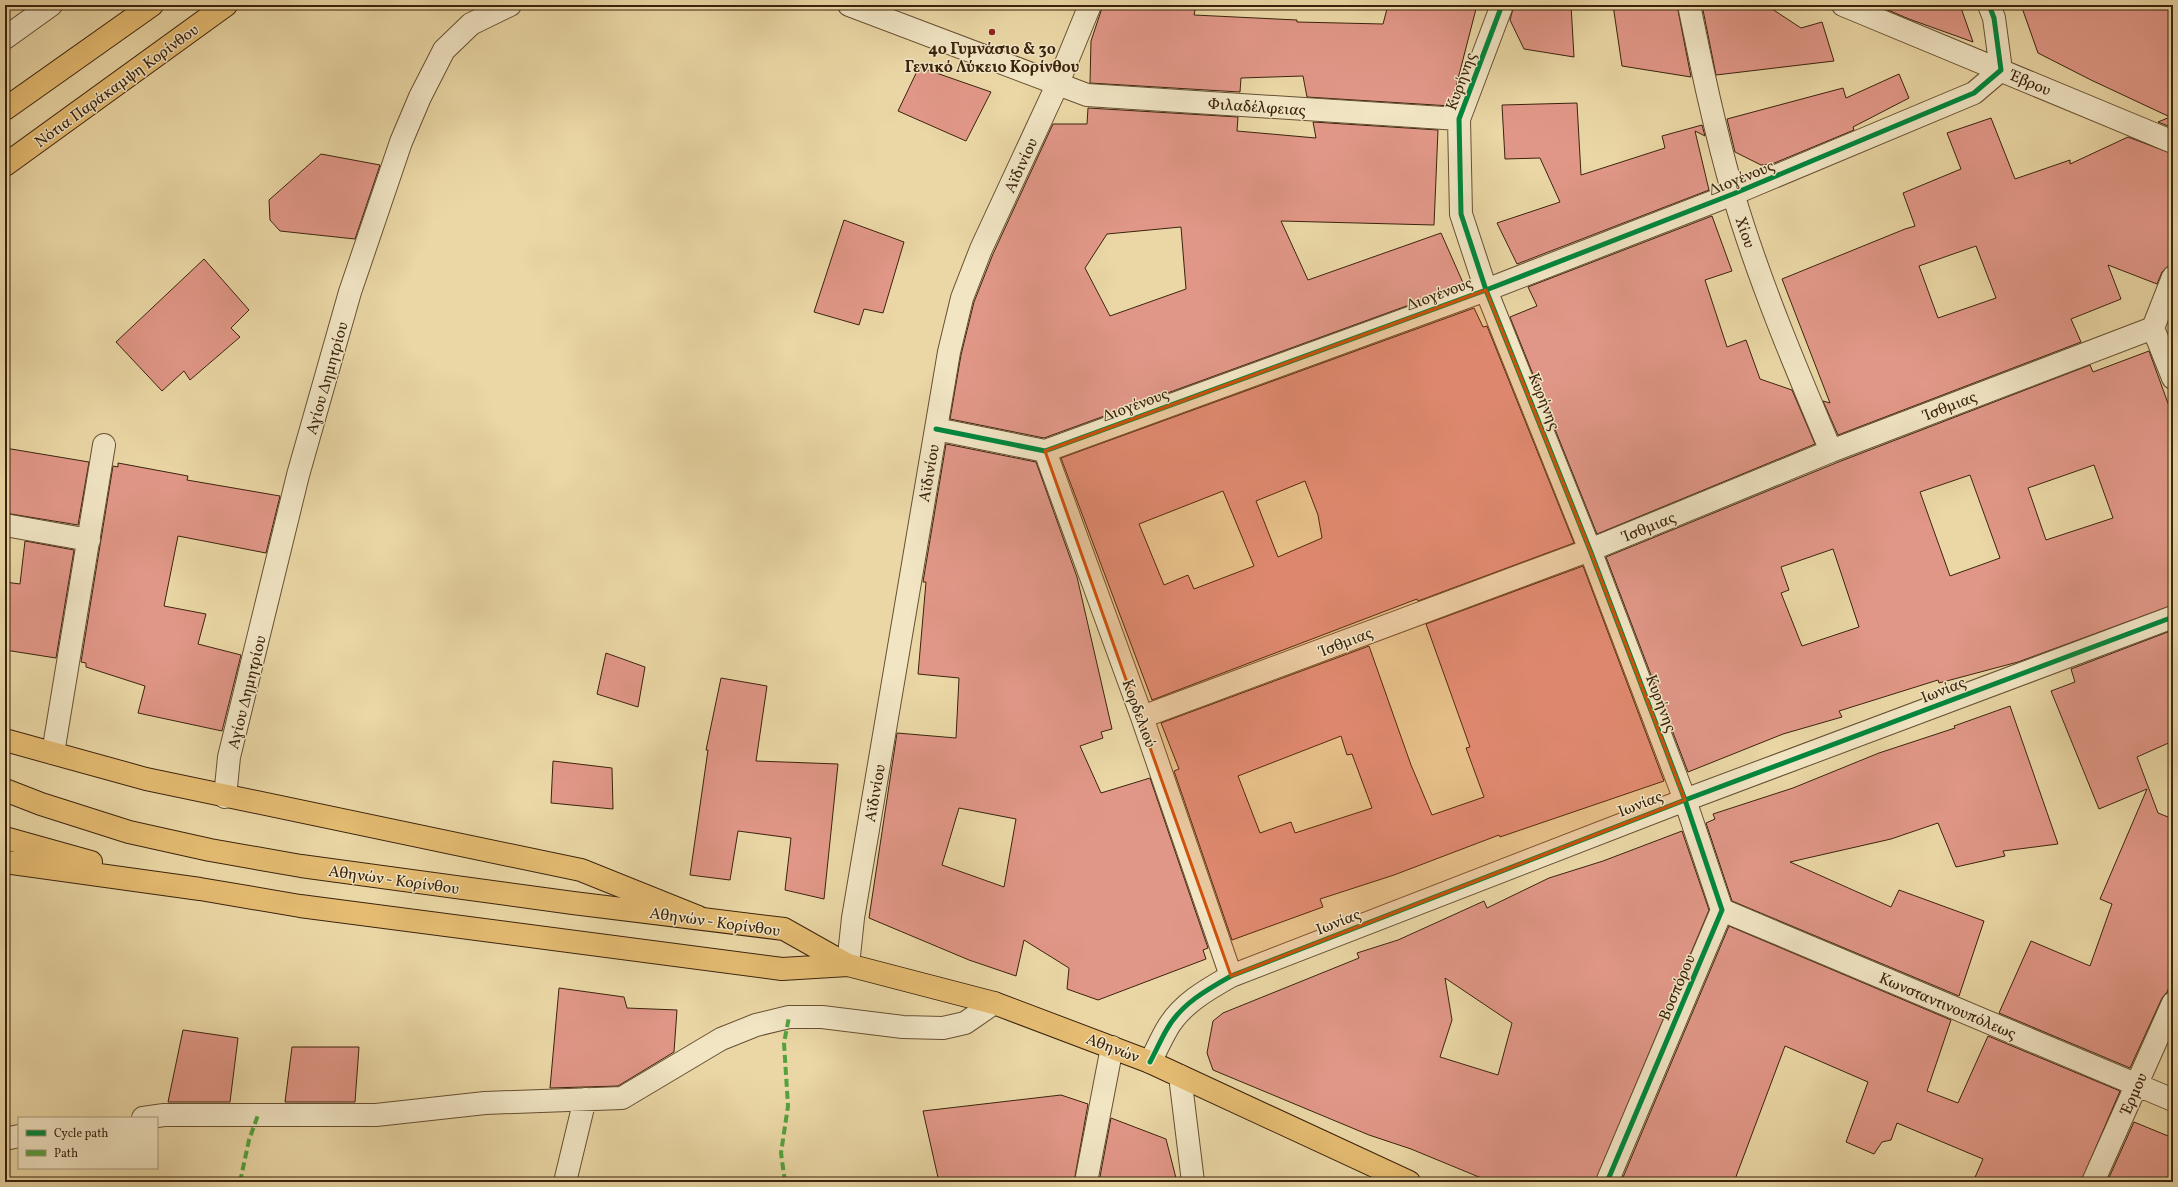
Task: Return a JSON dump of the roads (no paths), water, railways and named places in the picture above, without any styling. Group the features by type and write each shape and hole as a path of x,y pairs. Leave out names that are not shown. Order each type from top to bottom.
{"main road":[{"path":"5,109 152,5"},
{"name":"Νότια Παράκαμψη Κορίνθου","path":"5,165 226,5"},
{"path":"5,740 146,779 225,797 581,870 698,917"},
{"name":"Αθηνών - Κορίνθου","path":"5,790 41,804 129,832 210,850 324,869 573,903 698,917 784,929 848,964"},
{"path":"5,838 114,868 200,889"},
{"path":"5,862 200,889 300,906 782,969 848,964"},
{"name":"Αθηνών","path":"848,964 994,1003 1112,1047 1150,1062 1409,1182"}],"street":[{"path":"5,38 51,5"},
{"name":"Αγίου Δημητρίου","path":"225,797 230,756 298,475 350,292 401,142 420,97 444,50 471,24 510,5"},
{"path":"850,5 1058,83"},
{"name":"Αϊδινίου","path":"848,964 853,918 949,352 962,298 981,249 1058,83 1090,5"},
{"name":"Κυρήνης","path":"1502,5 1459,119 1461,214 1486,290 1590,550 1685,800"},
{"name":"Χίου","path":"1689,5 1712,118 1734,194 1779,327 1830,450"},
{"name":"Έβρου","path":"1843,5 2173,142"},
{"path":"1989,5 1994,18 2001,70"},
{"name":"Διογένους","path":"1045,451 1486,290 1734,194 1974,93 2001,70"},
{"name":"Φιλαδέλφειας","path":"1058,83 1087,94 1459,119"},
{"path":"2173,277 2154,328 2173,378"},
{"name":"Ίσθμιας","path":"1142,718 1590,550 1830,450 2154,328"},
{"path":"936,429 1045,451"},
{"path":"52,753 104,445"},
{"name":"Κορδελιού","path":"1045,451 1142,718 1231,976"},
{"path":"5,525 88,540"},
{"name":"Ιωνίας","path":"1150,1062 1168,1027 1181,1011 1202,992 1231,976 1685,800 2173,617"},
{"path":"1685,800 1722,910"},
{"name":"Κωνσταντινουπόλεως","path":"1722,910 2173,1100"},
{"name":"Βοσπόρου","path":"1607,1182 1722,910"},
{"path":"150,1117 164,1115 376,1116 485,1103 622,1098 722,1039 756,1025 789,1017 822,1017 903,1027 943,1028 964,1023 994,1003"},
{"name":"Έρμου","path":"2093,1182 2173,1003"},
{"path":"1086,1182 1112,1047"},
{"path":"1180,1076 1193,1182"},
{"path":"565,1182 585,1099"},
{"path":"5,1138 18,1136"}],"place":[{"name":"4ο Γυμνάσιο & 3ο Γενικό Λύκειο Κορίνθου","path":"992,32"}]}
